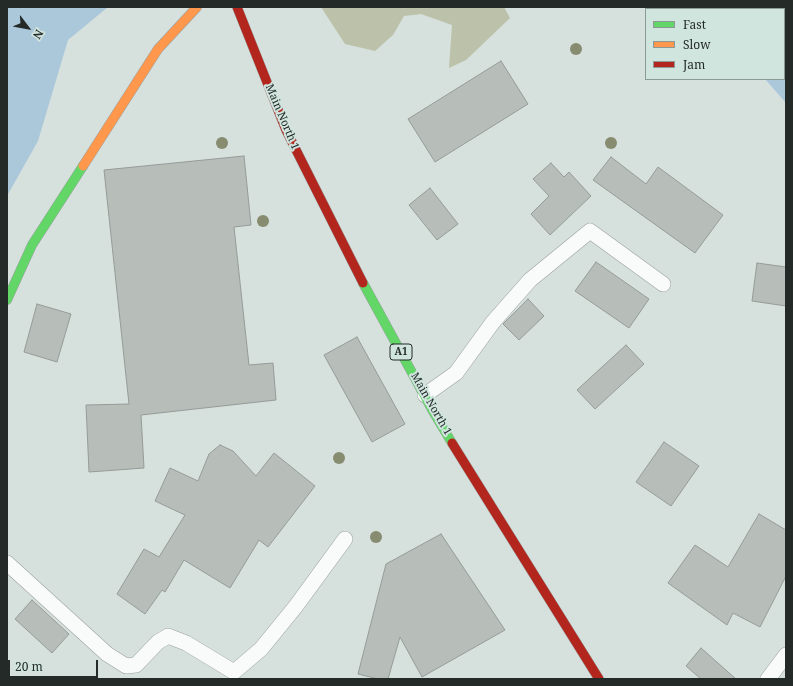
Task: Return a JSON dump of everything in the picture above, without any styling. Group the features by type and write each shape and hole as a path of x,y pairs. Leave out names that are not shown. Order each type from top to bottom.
{"main road":[{"path":"7,300 32,245 158,49 197,7"},
{"name":"Main North 1","path":"237,7 289,137 343,246 425,395 599,679"}],"lane":[{"path":"425,395 456,373 493,322 530,280 590,231 663,284"},
{"path":"7,562 107,654 126,666 136,665 158,642 168,636 186,643 234,672 260,649 286,618 345,539"},
{"path":"768,679 786,655"}],"green space":[{"path":"321,7 504,7 510,18 466,60 449,68 452,25 421,14 404,16 393,35 375,51 345,44"}],"water":[{"path":"7,7 108,7 68,40 38,141 7,196"},
{"path":"786,7 786,103 766,80 785,80 785,8 704,8"}],"building":[{"path":"501,61 528,104 435,162 408,119"},
{"path":"244,156 251,225 234,227 249,365 273,363 276,400 141,415 144,468 89,472 86,405 129,404 104,170"},
{"path":"611,157 646,184 658,167 723,215 695,253 593,180"},
{"path":"551,163 564,177 569,172 591,196 550,235 531,214 549,196 533,179"},
{"path":"430,188 458,224 437,240 409,205"},
{"path":"596,262 649,299 629,328 575,291"},
{"path":"757,263 786,267 786,306 752,301"},
{"path":"528,299 544,316 519,340 503,324"},
{"path":"37,304 71,314 57,362 24,352"},
{"path":"357,337 405,424 372,442 324,355"},
{"path":"626,345 644,364 595,409 577,390"},
{"path":"664,442 699,466 671,506 636,482"},
{"path":"220,445 233,451 256,476 274,453 315,486 268,547 259,540 230,588 184,560 165,592 162,590 145,614 117,594 144,549 159,557 185,515 155,501 170,468 198,481 209,454"},
{"path":"759,514 786,530 786,576 760,627 733,613 727,625 668,583 695,545 728,567"},
{"path":"441,534 505,630 422,677 400,637 388,679 378,679 358,674 386,564"},
{"path":"32,600 69,634 52,653 15,619"},
{"path":"701,648 736,679 701,679 686,666"}],"traffic: fast":[{"path":"7,300 32,245 83,166"},
{"path":"363,283 452,443"}],"traffic: slow":[{"path":"83,166 158,49 197,7"}],"traffic: jam":[{"path":"237,7 286,130 363,283"},
{"path":"452,443 599,679"}]}
